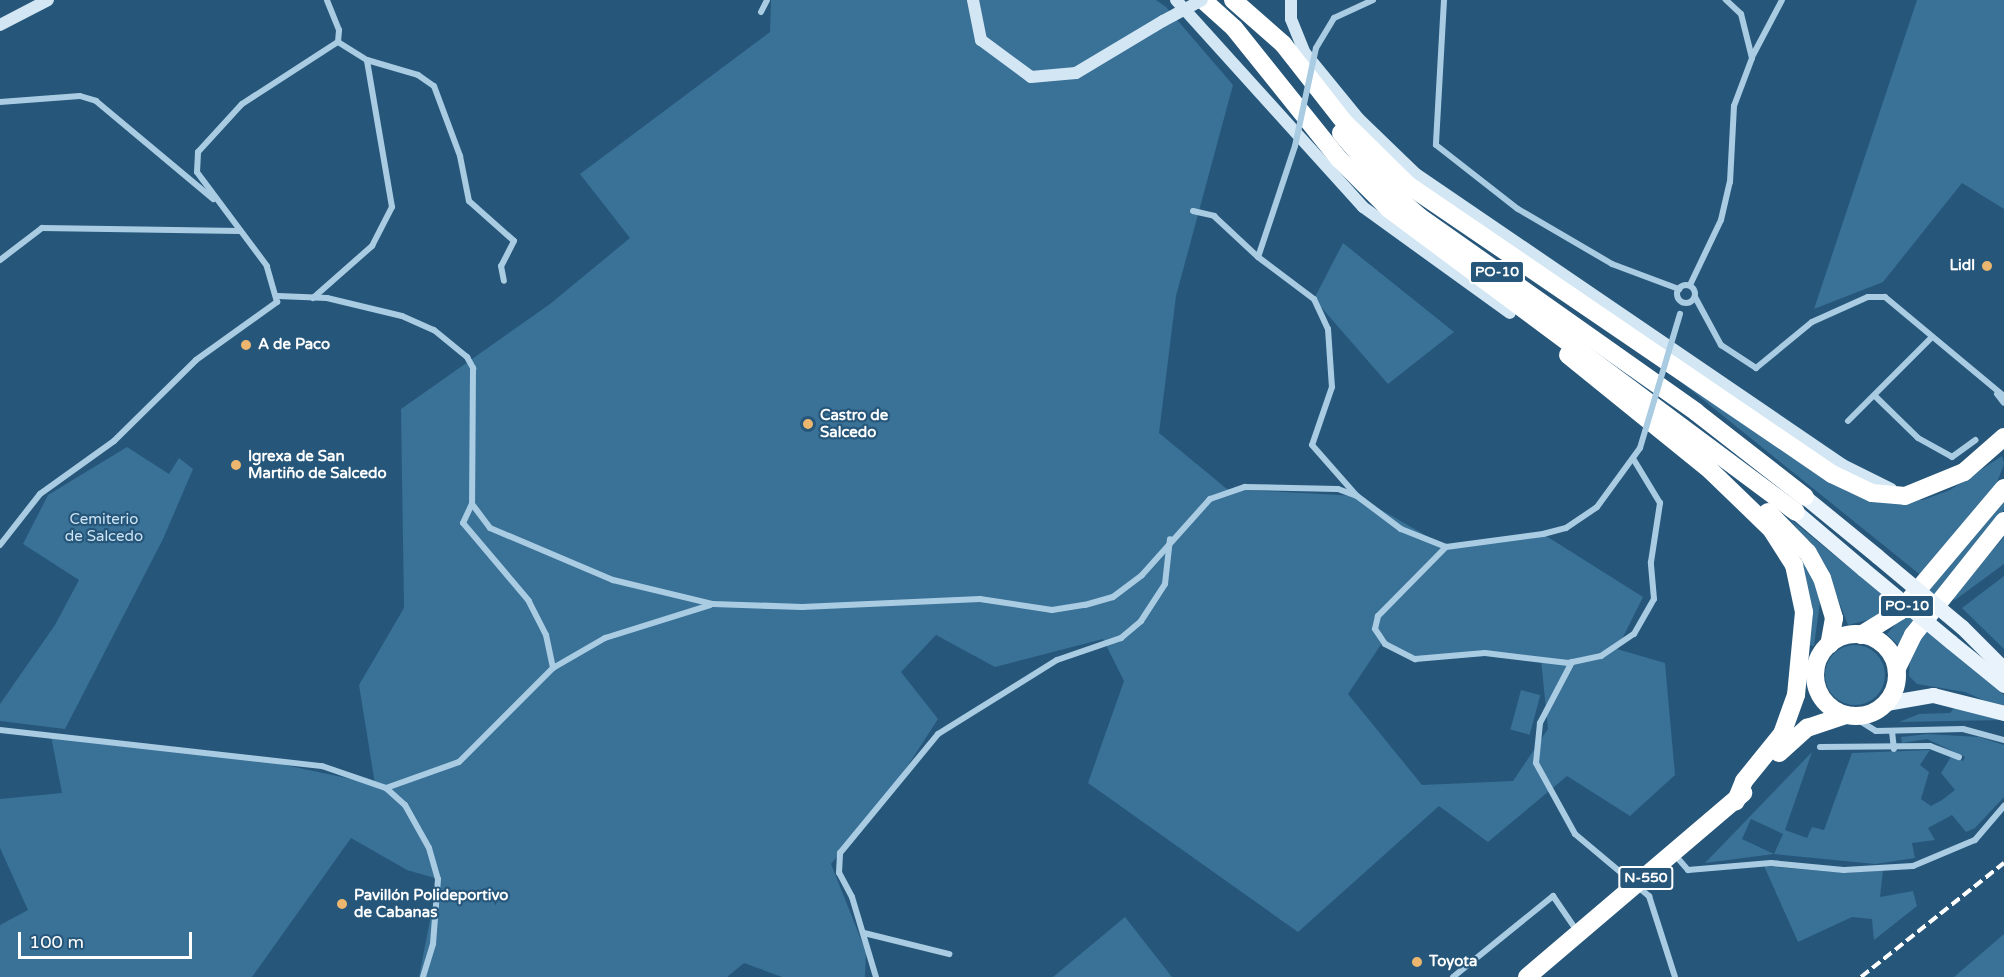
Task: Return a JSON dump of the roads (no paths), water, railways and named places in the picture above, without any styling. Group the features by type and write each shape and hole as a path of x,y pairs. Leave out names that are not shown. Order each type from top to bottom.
{"highway":[{"name":"PO-10","path":"1203,0 1234,28 1362,183 1412,229 1801,505"},
{"path":"1232,0 1283,44 1374,153 1450,215 1832,474 1886,497 1928,489 1964,472 2004,437"},
{"name":"PO-10","path":"1232,0 1389,190 1801,505"},
{"path":"1492,287 1510,313 1711,471 1770,514 1808,553 1834,618 1829,645 1861,635 1900,611 2004,488"},
{"path":"1711,471 1783,545 1802,588 1804,612 1790,718 1736,801"},
{"path":"1886,703 1896,687 1897,668 1913,635 2004,521"},
{"path":"1861,635 1888,649 1897,668"},
{"name":"N-550","path":"1791,739 1816,671 1829,645"},
{"path":"1816,671 1821,695 1849,715"},
{"name":"N-550","path":"1528,977 1675,855 1736,801 1791,739 1816,723 1849,715 1871,713 1886,703"}],"main road":[{"name":"PO-10","path":"1801,505 1877,556 1962,627 2004,669"},
{"name":"PO-10","path":"1801,505 1863,569 2004,685"},
{"path":"1886,703 1934,695 1956,698 2004,713"}],"street":[{"path":"0,25 48,0"},
{"path":"327,0 339,30 338,42"},
{"path":"761,12 767,0"},
{"path":"973,0 981,40 1031,77 1076,73 1203,0"},
{"path":"1176,0 1363,207 1510,313"},
{"path":"1291,0 1291,19 1305,52 1358,118 1416,174 1859,475 1891,489 1928,489"},
{"path":"1258,257 1295,146 1316,48 1334,18 1373,0"},
{"path":"1444,0 1436,145 1518,208 1584,248 1679,289 1690,285 1721,220 1730,182 1734,106 1752,58 1782,0"},
{"path":"1725,0 1741,14 1752,58"},
{"path":"338,42 367,60 397,66 434,86 460,156 469,201 514,242 501,266 504,281"},
{"path":"0,545 40,494 114,441 196,360 273,306 278,296 267,266 213,199 197,172 204,142 242,104 338,42"},
{"path":"313,298 372,246 392,207 367,60"},
{"path":"0,102 80,96 96,101 213,199"},
{"path":"1193,211 1214,216 1258,257 1314,299 1328,329 1332,387 1312,445 1357,496 1401,529 1446,547 1566,528 1597,507 1634,460 1640,448 1683,302 1679,289"},
{"path":"0,260 42,228 240,231"},
{"path":"1690,285 1721,345 1756,368 1798,330 1876,295 1932,337 1992,389 2004,404"},
{"path":"278,296 313,298 422,323 467,357 473,368 472,504 463,524 529,601 546,634 553,669"},
{"path":"1683,302 1695,297"},
{"path":"1848,421 1932,337"},
{"path":"1992,389 2004,396"},
{"path":"1875,396 1918,438 1952,457 1975,440"},
{"path":"1446,547 1378,616 1375,629 1385,644 1415,659 1485,653 1572,662 1617,649 1634,634 1654,599 1651,562 1660,503 1634,460"},
{"path":"472,504 490,528 515,542 613,580 713,604 802,607 980,598 1052,610 1085,605 1113,597 1142,574 1170,538 1210,499 1245,487 1308,485 1357,496"},
{"path":"876,977 864,933 837,862 899,786 920,749 1006,688 1057,660 1121,638 1141,621 1165,584 1170,538"},
{"path":"386,788 459,762 553,669 605,638 713,604"},
{"path":"1572,662 1540,723 1536,763 1575,834 1639,884 1658,912 1675,977"},
{"path":"1849,715 1869,729 1892,731 1963,729 2004,740"},
{"path":"0,730 322,766 386,788 405,805 438,879 433,944 423,977"},
{"path":"1892,731 1894,749"},
{"path":"1820,747 1894,749 1930,746 1959,757"},
{"path":"1675,855 1688,870 1771,863 1844,870 1913,866 1975,840 2004,806"},
{"path":"1453,977 1553,896 1579,934"},
{"path":"864,933 949,954"}],"railway":[{"path":"1861,977 2004,863"}],"place":[{"name":"Lidl","path":"1987,266"},
{"name":"A de Paco","path":"246,345"},
{"name":"Castro de Salcedo","path":"808,424"},
{"name":"Igrexa de San Martiño de Salcedo","path":"236,465"},
{"name":"Pavillón Polideportivo de Cabanas","path":"342,904"},
{"name":"Toyota","path":"1417,962"}],"park label":[{"name":"Cemiterio de Salcedo","path":"104,528"}]}
